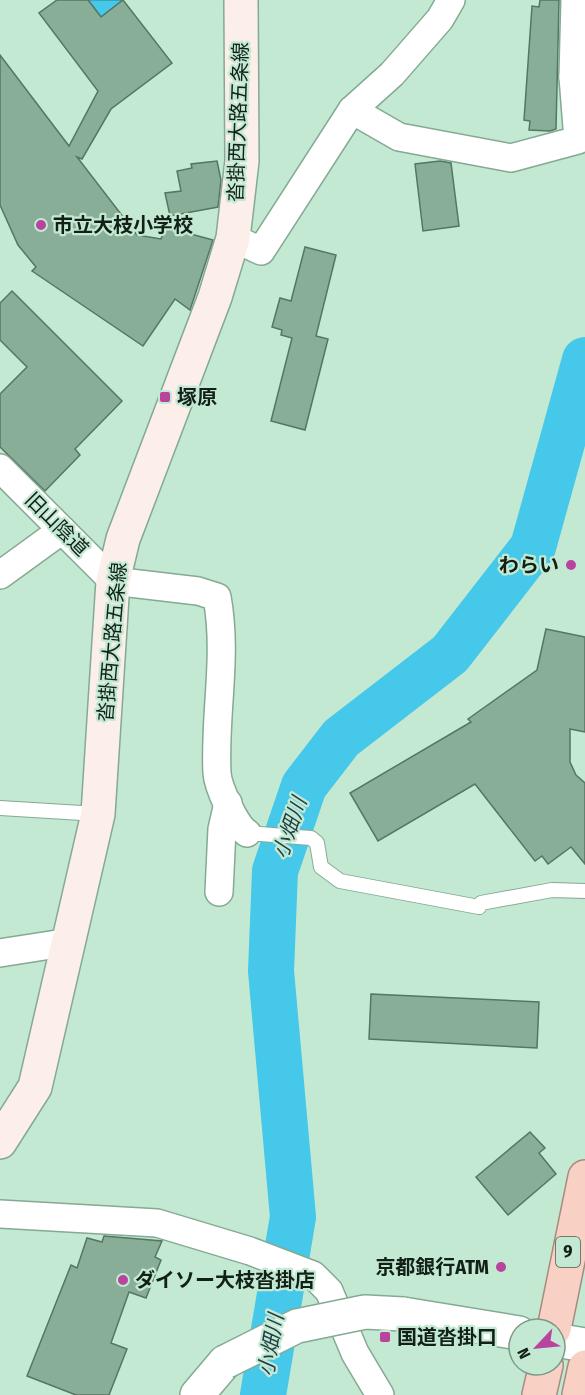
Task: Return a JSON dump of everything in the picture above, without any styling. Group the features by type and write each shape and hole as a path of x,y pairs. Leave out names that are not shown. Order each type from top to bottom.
{"highway":[{"name":"9","path":"556,1317 585,1177"},
{"path":"579,1395 585,1367"},
{"path":"539,1395 543,1377"}],"main road":[{"name":"沓掛西大路五条線","path":"0,1142 35,1087 98,814 113,581 123,539 215,297 233,238 242,161 241,0"}],"street":[{"path":"233,238 261,251 352,110 392,74 440,19 451,0"},
{"path":"352,110 399,137 511,158 578,140 580,73 575,0"},
{"name":"旧山陰道","path":"0,468 113,581"},
{"path":"0,575 62,530"},
{"path":"113,581 198,591 218,597 223,630 217,775 238,827 247,833"},
{"path":"213,875 228,803"},
{"path":"0,953 70,942"},
{"path":"0,1214 157,1223 250,1251 314,1275 328,1291 355,1353 380,1395"},
{"path":"197,1395 225,1362 297,1326 365,1312 403,1314 507,1331"},
{"path":"567,1342 585,1345"}],"lane":[{"path":"0,808 98,814"},
{"path":"247,833 311,838 317,843 321,867 340,881 479,907 481,903 552,890 585,891"}],"water":[{"path":"88,0 123,0 101,17"}],"building":[{"path":"57,0 88,0 101,17 123,0 172,63 111,109 82,159 77,157 137,235 161,239 165,227 213,240 190,310 175,299 143,346 32,271 36,267 18,245 0,205 0,55 69,146 98,91 39,13"},
{"path":"540,0 559,0 556,129 550,131 529,130 530,121 524,120 532,6 539,7"},
{"path":"217,161 221,180 218,207 170,216 165,193 181,191 177,171 192,168 191,164"},
{"path":"440,161 451,163 459,226 423,231 415,164"},
{"path":"305,247 336,255 316,336 328,339 305,430 271,421 292,338 281,335 282,330 272,327 280,298 291,301"},
{"path":"12,291 122,401 75,449 80,455 45,491 0,447 0,394 27,367 0,340 0,303"},
{"path":"546,629 585,637 585,732 570,729 570,762 576,775 585,783 585,864 571,847 548,864 542,856 535,861 475,784 378,841 350,793 471,722 468,719 537,670"},
{"path":"371,994 539,1002 537,1048 369,1039"},
{"path":"530,1132 545,1148 539,1153 556,1174 508,1215 476,1177"},
{"path":"104,1236 162,1241 155,1257 161,1260 146,1298 129,1292 111,1343 127,1349 109,1395 76,1395 27,1376 71,1265 77,1268 87,1238 102,1242"}],"waterway":[{"name":"小畑川","path":"263,1395 293,1217 271,971 275,871 304,786 341,738 450,654 533,547 585,360"}],"place":[{"name":"市立大枝小学校","path":"41,225"},
{"name":"塚原","path":"165,397"},
{"name":"わらい","path":"571,565"},
{"name":"京都銀行ATM","path":"501,1267"},
{"name":"ダイソー大枝沓掛店","path":"123,1280"},
{"name":"国道沓掛口","path":"385,1337"}]}
